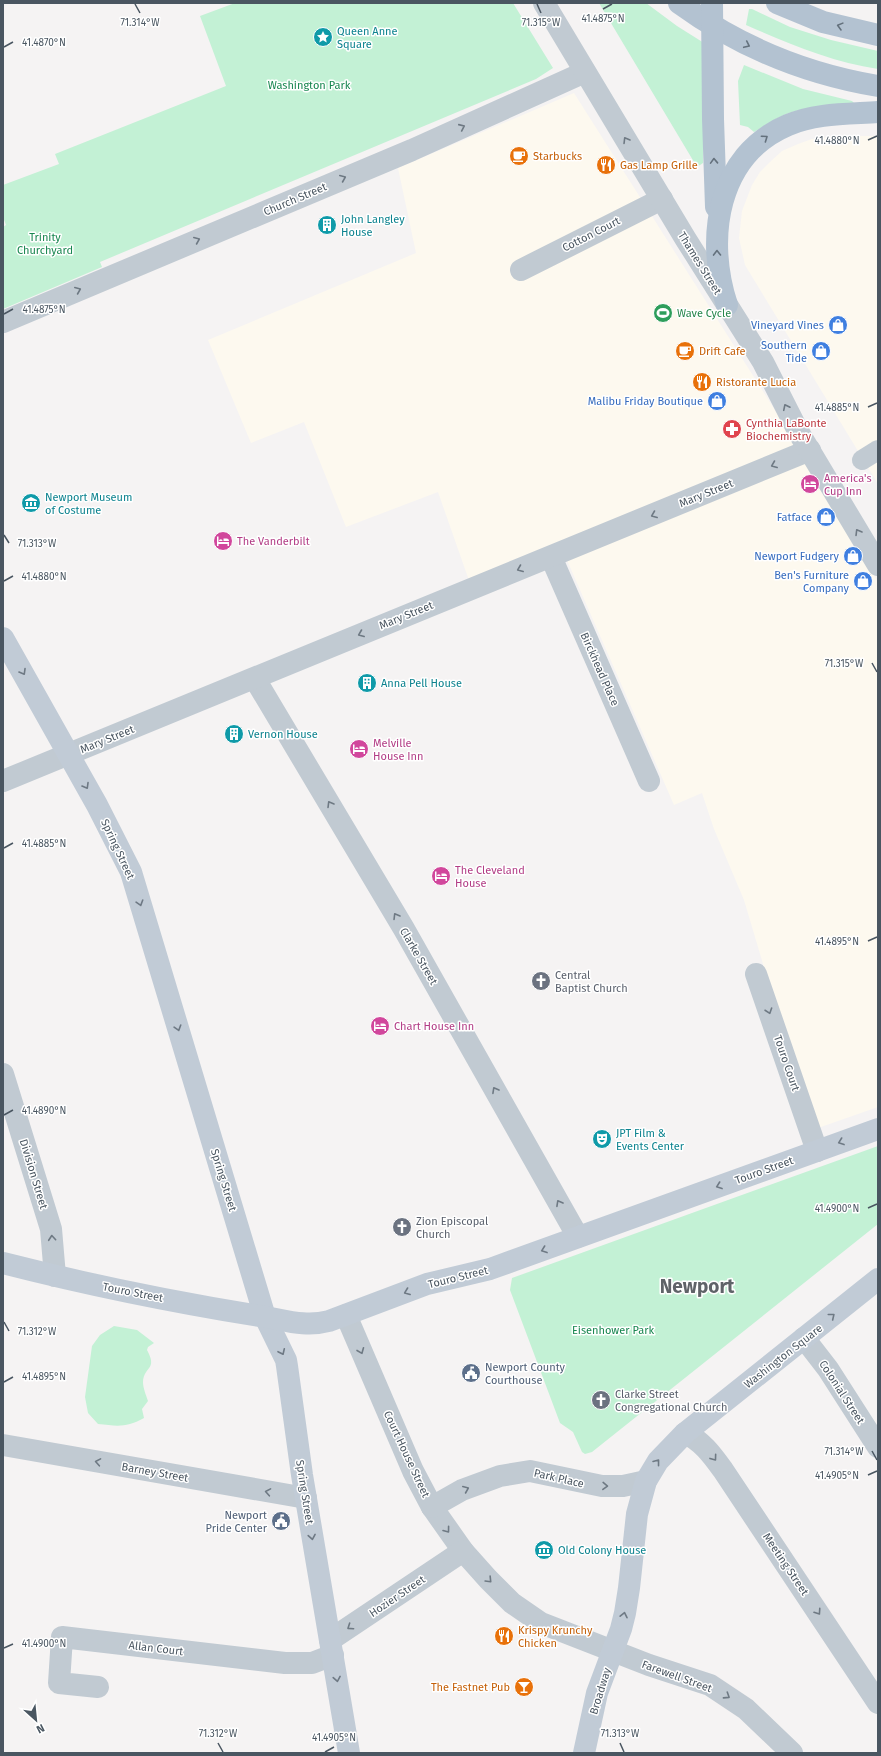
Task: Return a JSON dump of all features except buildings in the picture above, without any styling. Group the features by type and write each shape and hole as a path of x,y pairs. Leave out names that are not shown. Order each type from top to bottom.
{"main road":[{"path":"679,3 713,27 737,40 778,58 853,82 878,86"},
{"path":"712,3 716,228 719,273 727,305"},
{"path":"777,3 822,22 878,35"},
{"path":"716,228 722,199 735,172 744,158 764,139 788,125 808,119 878,112"},
{"name":"Spring Street","path":"3,638 97,805 131,872 266,1317 286,1360 306,1498 349,1753"},
{"name":"Touro Street","path":"3,1263 55,1276 244,1314 312,1325 346,1315 428,1284 449,1278 481,1272 878,1129"},
{"name":"Washington Square","path":"613,1652 625,1613 637,1514 646,1480 658,1461 685,1433 878,1279"},
{"name":"Broadway","path":"584,1753 597,1693 613,1652"}],"street":[{"name":"Thames Street","path":"544,3 772,378 799,433 878,565"},
{"name":"Church Street","path":"3,322 412,150 585,72"},
{"name":"Cotton Court","path":"521,270 662,198"},
{"name":"Mary Street","path":"3,781 810,450"},
{"name":"Birckhead Place","path":"551,557 649,781"},
{"name":"Clarke Street","path":"255,678 404,929 578,1237"},
{"name":"Touro Court","path":"756,974 817,1151"},
{"name":"Division Street","path":"3,1074 51,1229 55,1276"},
{"name":"Court House Street","path":"346,1315 413,1471 432,1507 463,1551 512,1603 541,1623 613,1652"},
{"name":"Colonial Street","path":"804,1338 828,1369 878,1447"},
{"name":"Meeting Street","path":"685,1433 709,1450 878,1703"},
{"name":"Barney Street","path":"3,1445 306,1498"},
{"name":"Park Place","path":"432,1507 462,1490 500,1476 530,1470 602,1486 629,1485 646,1480"},
{"name":"Hozier Street","path":"331,1648 463,1551"},
{"name":"Allan Court","path":"98,1687 59,1683 62,1638 285,1663 312,1663 331,1648"},
{"name":"Farewell Street","path":"613,1652 710,1685 746,1709 792,1753"}],"shaded area":[{"path":"574,93 802,453 878,582 878,1107 818,1128 769,984 744,900 714,829 702,793 674,805 563,551 472,589 438,492 346,527 304,422 251,443 208,340 416,253 398,168"},
{"path":"839,136 878,136 878,484 745,265 739,238 742,211 752,185 760,172 782,151 812,139"}],"green space":[{"name":"Washington Park","path":"235,3 513,3 553,68 536,79 100,262 102,267 3,309 3,227 6,225 3,217 3,185 59,164 55,154 226,86 200,16"},
{"path":"599,3 646,3 677,26 704,43 703,163 697,167"},
{"path":"749,9 752,9 790,27 831,40 878,51 878,69 827,57 746,25"},
{"path":"744,65 803,89 852,101 854,103 815,107 792,112 777,118 754,132 748,127 740,125 738,81"},
{"name":"Eisenhower Park","path":"878,1146 878,1224 592,1452 585,1454 582,1452 573,1432 560,1423 510,1290 512,1278"},
{"path":"114,1326 137,1330 154,1343 148,1347 147,1350 150,1356 151,1365 144,1377 143,1382 148,1401 142,1409 144,1418 121,1426 98,1424 88,1413 85,1397 92,1346 100,1335"}],"place":[{"name":"Queen Anne Square","path":"323,37"},
{"name":"Starbucks","path":"519,156"},
{"name":"Gas Lamp Grille","path":"606,165"},
{"name":"John Langley House","path":"327,225"},
{"name":"Wave Cycle","path":"663,313"},
{"name":"Vineyard Vines","path":"838,325"},
{"name":"Drift Cafe","path":"685,351"},
{"name":"Southern Tide","path":"821,351"},
{"name":"Ristorante Lucia","path":"702,382"},
{"name":"Malibu Friday Boutique","path":"717,401"},
{"name":"Cynthia LaBonte Biochemistry","path":"732,429"},
{"name":"America's Cup Inn","path":"810,484"},
{"name":"Newport Museum of Costume","path":"31,503"},
{"name":"Fatface","path":"826,517"},
{"name":"The Vanderbilt","path":"223,541"},
{"name":"Newport Fudgery","path":"853,556"},
{"name":"Ben's Furniture Company","path":"863,581"},
{"name":"Anna Pell House","path":"367,683"},
{"name":"Vernon House","path":"234,734"},
{"name":"Melville House Inn","path":"359,749"},
{"name":"The Cleveland House","path":"441,876"},
{"name":"Central Baptist Church","path":"541,981"},
{"name":"Chart House Inn","path":"380,1026"},
{"name":"JPT Film & Events Center","path":"602,1139"},
{"name":"Zion Episcopal Church","path":"402,1227"},
{"name":"Newport County Courthouse","path":"471,1373"},
{"name":"Clarke Street Congregational Church","path":"601,1400"},
{"name":"Newport Pride Center","path":"281,1521"},
{"name":"Old Colony House","path":"544,1550"},
{"name":"Krispy Krunchy Chicken","path":"504,1636"},
{"name":"The Fastnet Pub","path":"524,1687"}],"district":[{"name":"Newport","path":"697,1286"}],"park label":[{"name":"Trinity Churchyard","path":"45,243"}]}
